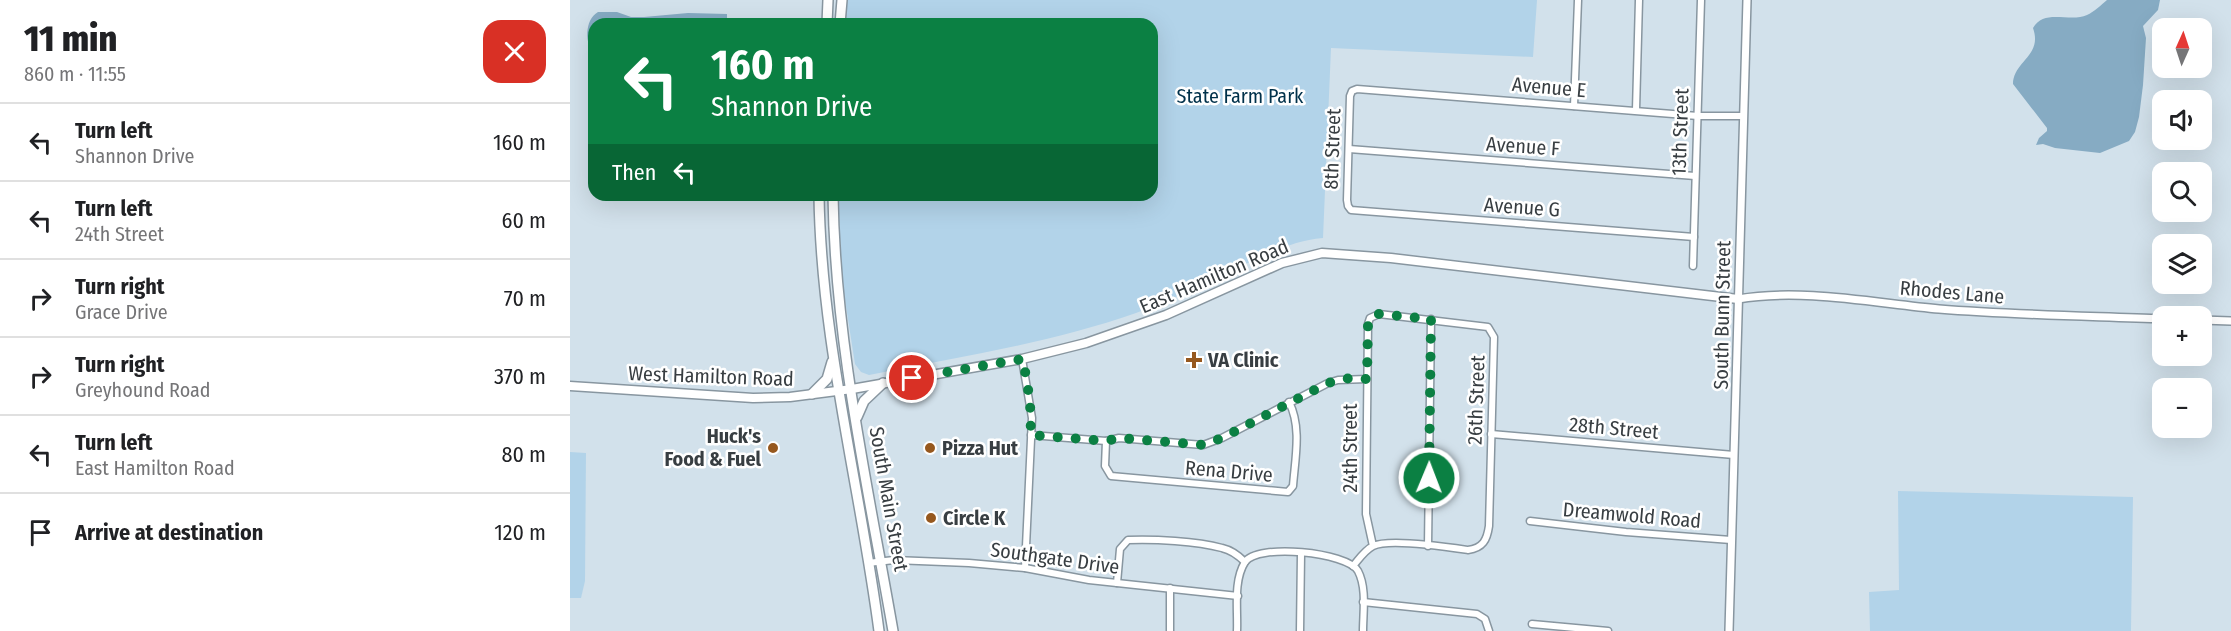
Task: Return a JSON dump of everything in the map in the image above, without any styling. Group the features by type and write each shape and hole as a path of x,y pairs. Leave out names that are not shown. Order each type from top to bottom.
{"highway":[{"path":"827,18 828,0"},
{"path":"840,18 842,0"},
{"name":"South Main Street","path":"819,201 821,255 833,359 879,631"},
{"name":"South Main Street","path":"833,201 838,298 893,631"},
{"path":"813,394 827,379 833,359"},
{"path":"857,417 864,401 883,383"}],"main road":[{"name":"East Hamilton Road","path":"852,389 1023,359 1086,343 1175,311 1282,262 1322,253 1391,258 1738,299"},
{"name":"West Hamilton Road","path":"570,386 738,398 775,398 852,389"}],"street":[{"path":"1575,106 1578,0"},
{"path":"1636,111 1639,0"},
{"name":"13th Street","path":"1693,266 1701,0"},
{"name":"South Bunn Street","path":"1729,631 1747,0"},
{"name":"Avenue E","path":"1353,90 1698,116 1743,116"},
{"name":"8th Street","path":"1349,209 1347,200 1350,96 1353,90"},
{"name":"Avenue F","path":"1349,150 1695,176"},
{"name":"Avenue G","path":"1349,209 1694,237"},
{"name":"Rhodes Lane","path":"1738,299 1769,296 1815,297 1950,310 2152,319"},
{"name":"24th Street","path":"1373,546 1366,514 1368,324 1373,316 1379,314 1431,319"},
{"path":"1353,566 1373,546 1396,543 1428,546 1431,319"},
{"name":"26th Street","path":"1428,546 1468,550 1483,544 1488,537 1494,337 1490,329 1483,325 1431,319"},
{"path":"2212,320 2231,321"},
{"path":"1023,359 1030,401 1031,435 1026,568"},
{"path":"1031,435 1106,441 1119,438 1203,445 1222,438 1289,402 1338,380 1367,379"},
{"name":"Rena Drive","path":"1106,441 1105,465 1111,476 1288,492 1293,486 1296,428 1294,412 1289,402"},
{"name":"28th Street","path":"1491,434 1734,455"},
{"name":"Dreamwold Road","path":"1530,521 1626,532 1731,540"},
{"path":"1117,583 1120,549 1128,540 1144,539 1223,548 1239,556 1245,562"},
{"path":"1238,631 1240,576 1245,562 1264,552 1342,559 1353,566 1361,582 1363,631"},
{"path":"1300,631 1301,554"},
{"name":"Southgate Drive","path":"868,564 881,561 929,561 1026,568 1069,577 1238,596"},
{"path":"1170,588 1170,631"},
{"path":"1363,602 1477,614 1485,619 1490,631"},
{"path":"1532,624 1608,631"}],"green space":[{"name":"State Farm Park","path":"846,0 1537,0 1533,57 1331,48 1323,238 1278,249 1162,303 1104,324 1004,348 869,375 861,372 855,364 842,281 838,201 1158,201 1158,18 845,18"},
{"path":"570,452 586,453 585,581 581,598 570,598"},
{"path":"1898,491 2133,497 2131,631 1870,631 1869,592 1899,590"}],"shaded area":[{"path":"2107,0 2160,0 2158,10 2143,26 2146,38 2143,85 2135,132 2129,141 2100,153 2055,148 2043,144 2036,145 2047,128 2013,84 2014,76 2034,45 2033,28 2038,22 2050,17 2073,18 2087,15"},
{"path":"598,12 617,12 631,17 688,13 727,14 727,18 592,18"}],"place":[{"name":"VA Clinic","path":"1194,360"},
{"name":"Huck's Food & Fuel","path":"773,448"},
{"name":"Pizza Hut","path":"930,448"},
{"name":"Circle K","path":"931,518"}],"route":[{"path":"912,378 1023,359 1032,418 1031,435 1106,441 1119,438 1203,445 1222,438 1328,383 1350,378 1367,379 1368,322 1376,314 1431,319 1429,478"}]}
